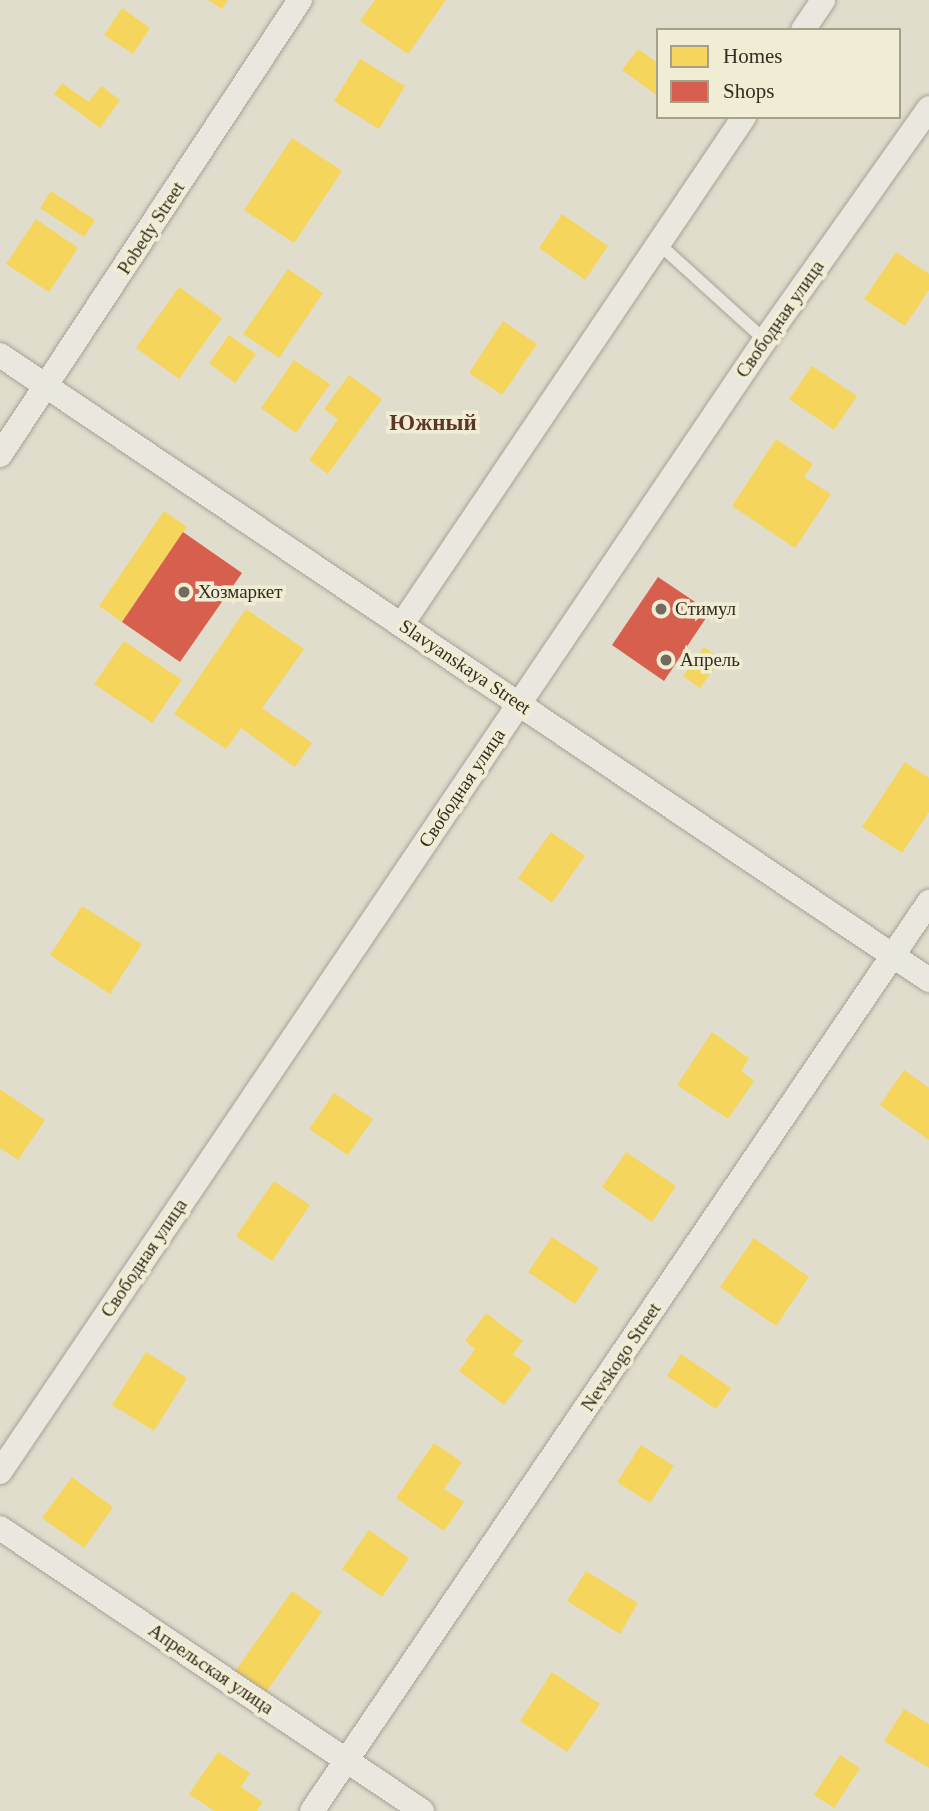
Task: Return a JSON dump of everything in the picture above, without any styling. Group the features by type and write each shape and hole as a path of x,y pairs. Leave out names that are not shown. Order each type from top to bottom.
{"street":[{"name":"Pobedy Street","path":"0,455 300,0"},
{"path":"804,28 823,0"},
{"name":"Свободная улица","path":"0,1472 765,340 929,108"},
{"path":"402,624 743,119"},
{"name":"Slavyanskaya Street","path":"0,355 929,980"},
{"name":"Nevskogo Street","path":"312,1811 929,902"},
{"name":"Апрельская улица","path":"0,1528 422,1811"}],"lane":[{"path":"659,244 765,340"}],"building: Homes":[{"path":"208,0 228,0 222,9"},
{"path":"375,0 446,0 408,54 360,21"},
{"path":"122,8 150,28 133,54 104,35"},
{"path":"638,49 656,62 656,95 622,70"},
{"path":"360,59 405,86 379,129 334,101"},
{"path":"62,83 89,102 101,86 120,100 100,128 54,94"},
{"path":"292,138 342,171 294,243 244,210"},
{"path":"51,191 95,220 84,237 40,208"},
{"path":"562,214 608,246 585,280 539,248"},
{"path":"36,219 78,248 49,292 6,264"},
{"path":"896,252 929,274 929,290 905,326 864,299"},
{"path":"288,269 323,293 279,358 243,334"},
{"path":"179,287 222,318 179,379 136,348"},
{"path":"503,321 537,344 502,395 469,373"},
{"path":"229,335 256,354 235,383 209,363"},
{"path":"294,360 330,384 296,433 261,408"},
{"path":"812,366 857,396 834,430 789,399"},
{"path":"349,375 382,399 328,474 309,460 338,419 324,409"},
{"path":"776,439 813,464 804,477 831,494 795,548 732,506"},
{"path":"164,511 187,527 122,622 99,606"},
{"path":"246,609 304,649 262,708 312,743 295,767 241,728 226,749 174,714"},
{"path":"124,641 182,680 152,723 94,684"},
{"path":"704,647 721,659 700,688 683,676"},
{"path":"905,762 929,778 929,812 902,853 862,827"},
{"path":"551,832 585,856 552,903 518,878"},
{"path":"82,906 142,944 110,994 50,955"},
{"path":"712,1032 749,1058 741,1071 754,1081 728,1119 677,1085"},
{"path":"904,1070 929,1088 929,1140 880,1105"},
{"path":"0,1089 45,1120 18,1160 0,1148"},
{"path":"334,1093 373,1119 348,1155 309,1129"},
{"path":"626,1152 676,1186 652,1222 602,1187"},
{"path":"274,1181 310,1205 272,1261 236,1236"},
{"path":"552,1237 599,1268 575,1304 528,1272"},
{"path":"754,1238 809,1277 776,1326 720,1287"},
{"path":"486,1313 523,1341 513,1354 532,1368 504,1405 459,1371 475,1349 465,1341"},
{"path":"146,1352 187,1378 154,1431 112,1405"},
{"path":"681,1354 731,1388 716,1409 667,1376"},
{"path":"434,1443 462,1462 444,1489 464,1502 444,1531 396,1498"},
{"path":"641,1445 674,1466 650,1503 617,1482"},
{"path":"72,1477 113,1507 84,1548 42,1518"},
{"path":"369,1530 409,1558 382,1597 342,1569"},
{"path":"586,1571 638,1603 620,1634 567,1601"},
{"path":"292,1591 322,1612 265,1694 234,1673"},
{"path":"552,1672 600,1704 567,1752 520,1721"},
{"path":"904,1709 929,1724 929,1768 884,1741"},
{"path":"218,1752 250,1773 241,1787 263,1802 257,1811 214,1811 189,1794"},
{"path":"840,1755 860,1768 834,1808 814,1795"}],"building: Shops":[{"path":"183,532 242,573 180,662 122,622"},
{"path":"658,577 710,612 664,681 612,645"}],"place":[{"name":"Хозмаркет","path":"184,592"},
{"name":"Стимул","path":"661,609"},
{"name":"Апрель","path":"666,660"}],"district":[{"name":"Южный","path":"433,423"}]}
